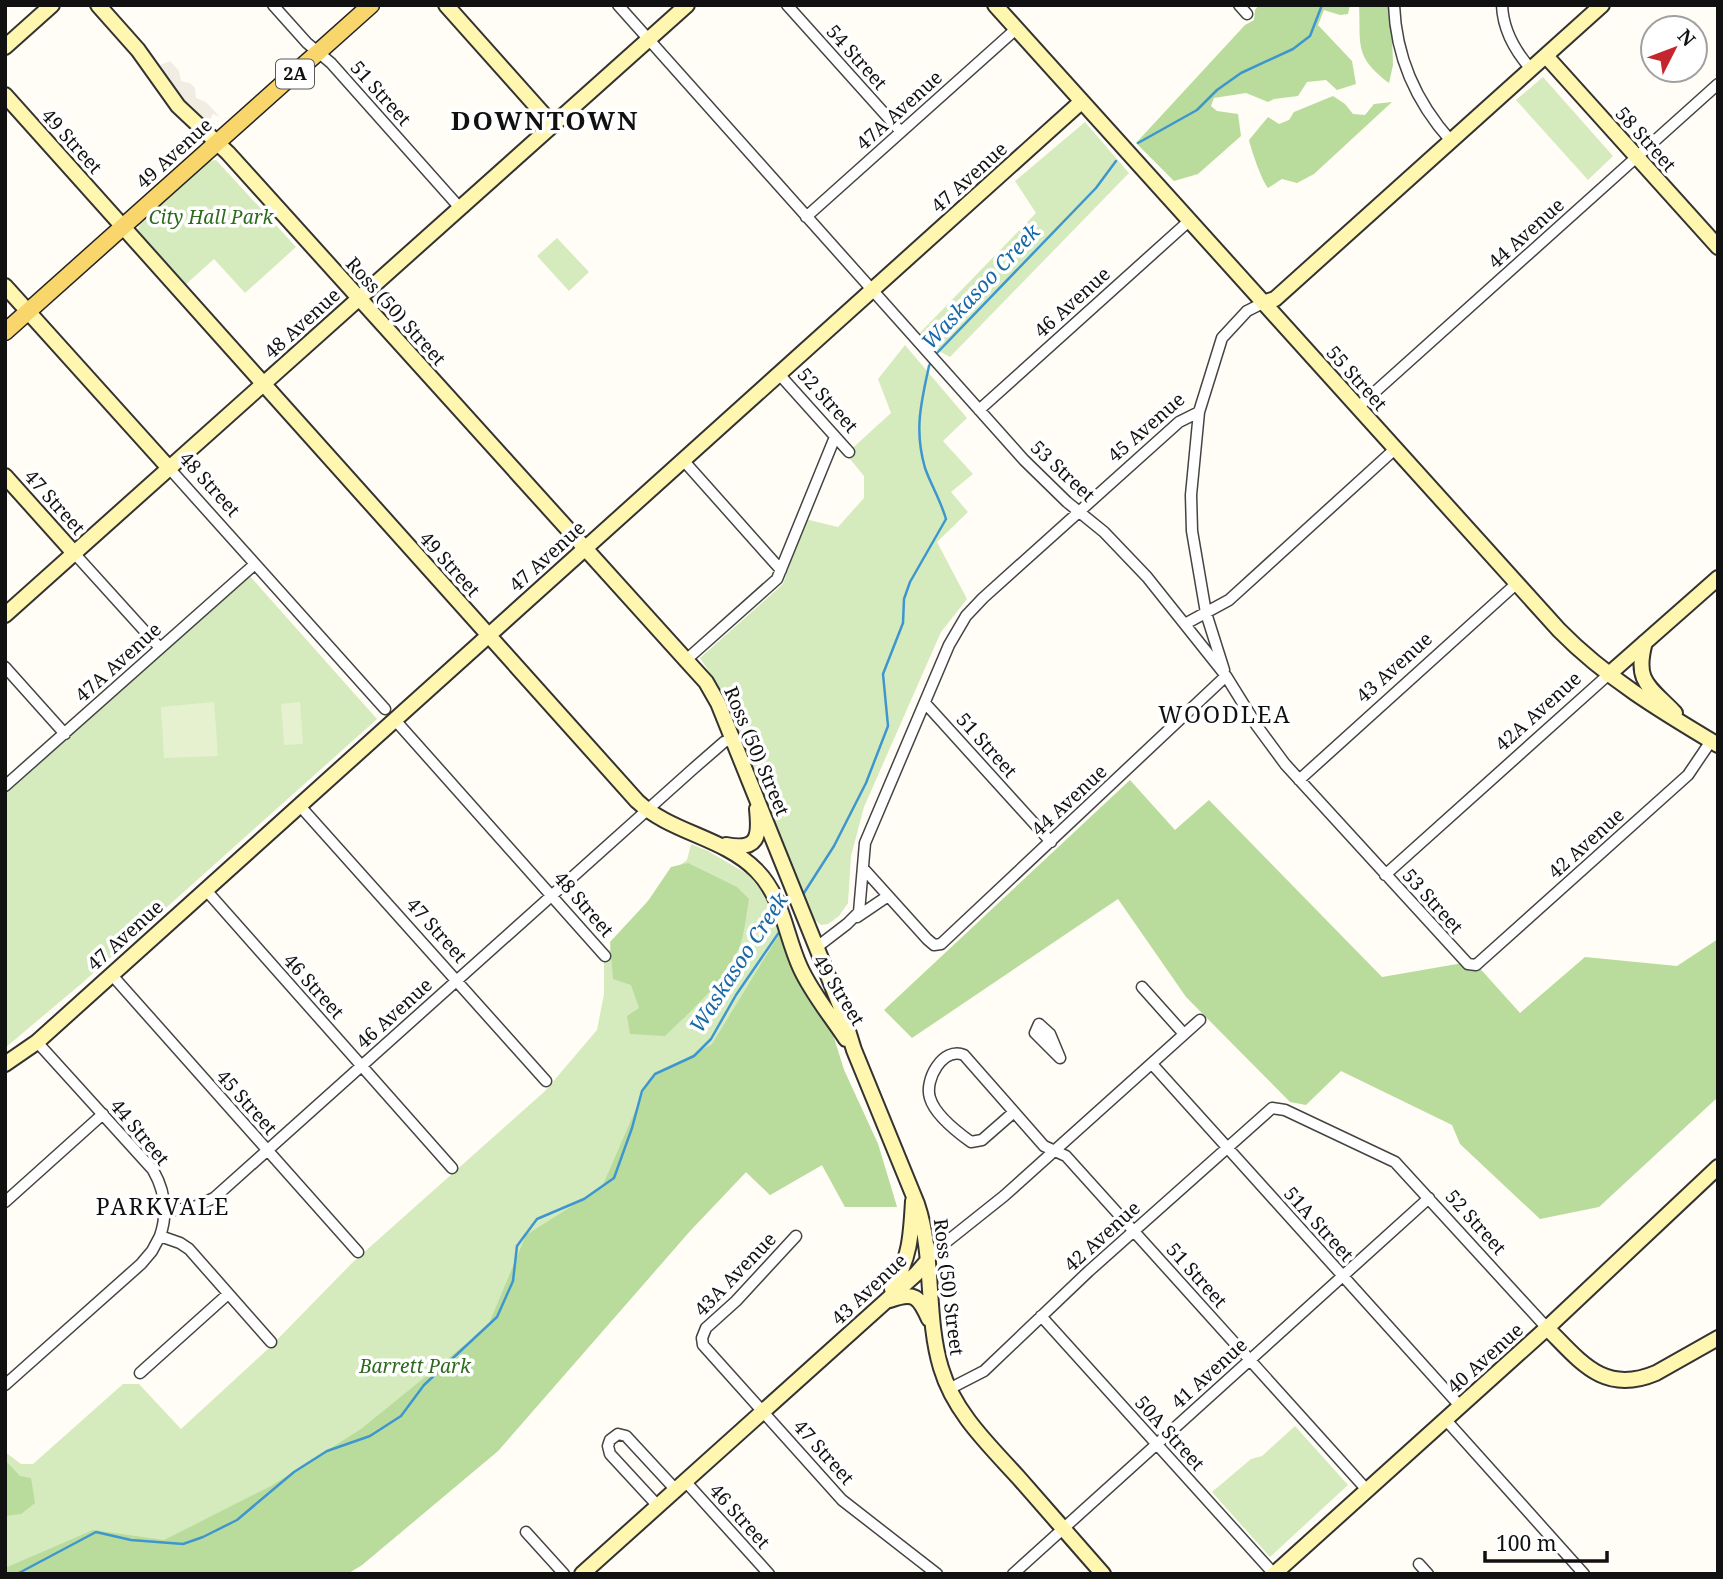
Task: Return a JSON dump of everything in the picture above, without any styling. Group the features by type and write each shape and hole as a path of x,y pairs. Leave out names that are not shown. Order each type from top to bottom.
{"main road":[{"name":"49 Avenue","path":"5,332 371,5"}],"street":[{"path":"5,47 52,5"},
{"name":"Ross (50) Street","path":"98,5 138,50 178,106 218,143 687,660 713,693 754,787 845,1019 854,1050 923,1221 933,1328 939,1362 949,1389 974,1429 1103,1574"},
{"name":"51 Street","path":"273,5 307,43 331,63 460,208"},
{"path":"446,5 553,125"},
{"name":"53 Street","path":"618,5 1040,476 1124,552 1226,676 1266,740 1299,780 1464,961 1471,966 1476,965"},
{"name":"48 Avenue","path":"5,615 687,5"},
{"name":"54 Street","path":"788,5 901,132"},
{"path":"1239,5 1247,14"},
{"path":"1394,5 1399,46 1408,74 1426,109 1451,141"},
{"path":"1502,5 1504,25 1514,48 1531,69"},
{"name":"45 Avenue","path":"856,917 861,901 865,843 954,636 966,616 1182,419 1199,412 1223,338 1229,328 1247,311 1275,299 1602,5"},
{"name":"55 Street","path":"999,7 1081,102 1572,643 1635,695 1714,743"},
{"name":"47A Avenue","path":"806,217 1016,29"},
{"name":"58 Street","path":"1546,56 1718,247"},
{"name":"44 Avenue","path":"1357,408 1718,84"},
{"name":"49 Street","path":"5,95 628,793 666,822 742,858 757,871 772,891 782,912 800,968 854,1050"},
{"name":"47 Avenue","path":"5,1064 37,1042 300,806 390,714 488,635 1081,102"},
{"name":"46 Avenue","path":"979,410 1189,221"},
{"name":"48 Street","path":"5,286 604,956"},
{"name":"52 Street","path":"779,374 849,452"},
{"path":"1199,412 1190,506 1195,559 1206,613 1226,676"},
{"path":"687,660 774,583 835,437"},
{"path":"1185,624 1229,600 1395,449"},
{"path":"683,460 781,570"},
{"name":"47 Street","path":"5,476 160,648"},
{"name":"47A Avenue","path":"5,786 255,564"},
{"name":"42A Avenue","path":"1385,875 1718,578"},
{"name":"43 Avenue","path":"1299,780 1516,584"},
{"path":"1645,642 1640,665 1642,677 1691,729"},
{"path":"5,667 65,734"},
{"name":"44 Avenue","path":"888,896 934,945 944,943 1226,676"},
{"name":"51 Street","path":"925,703 1051,842"},
{"name":"46 Avenue","path":"165,1211 192,1208 210,1201 719,746 733,739"},
{"name":"42 Avenue","path":"1476,965 1688,775 1714,743"},
{"path":"714,844 742,848 755,840 758,826 754,787"},
{"name":"47 Street","path":"300,806 546,1081"},
{"path":"812,988 807,971 817,947 888,896 863,868"},
{"name":"46 Street","path":"205,890 452,1168"},
{"path":"790,939 808,948 817,947"},
{"name":"45 Street","path":"111,974 359,1252"},
{"path":"1142,987 1184,1034"},
{"name":"43 Avenue","path":"582,1574 885,1301 940,1247 1004,1196 1200,1020"},
{"name":"44 Street","path":"37,1042 153,1170 161,1187 165,1211 160,1236"},
{"name":"51 Street","path":"1014,1112 982,1140 971,1142 933,1106 929,1094 931,1076 945,1057 960,1053 1014,1112 1044,1146 1066,1156 1367,1490"},
{"name":"51A Street","path":"1152,1064 1460,1406"},
{"name":"52 Street","path":"1277,1108 1393,1160 1547,1328 1589,1369 1611,1380 1631,1380 1656,1373 1718,1338"},
{"name":"42 Avenue","path":"949,1389 984,1371 1266,1112 1277,1108"},
{"path":"5,1202 103,1114"},
{"name":"40 Avenue","path":"1274,1574 1547,1328 1718,1167"},
{"path":"885,1301 901,1274 908,1254 913,1193"},
{"name":"41 Avenue","path":"1013,1574 1429,1198"},
{"path":"5,1385 141,1264 160,1236 189,1249 271,1342"},
{"name":"43A Avenue","path":"702,1338 706,1328 736,1301 796,1236"},
{"path":"140,1373 228,1294"},
{"path":"885,1301 903,1295 914,1297 923,1307 933,1328"},
{"name":"50A Street","path":"1041,1316 1274,1574"},
{"name":"47 Street","path":"702,1338 705,1348 842,1500 937,1574"},
{"path":"1446,1419 1584,1574"},
{"name":"46 Street","path":"657,1506 610,1454 608,1446 618,1434 626,1436 680,1485 769,1574"},
{"path":"526,1532 564,1574"},
{"path":"1419,1564 1429,1574"}],"green space":[{"path":"1259,5 1350,5 1348,14 1340,15 1324,10 1318,25 1352,61 1356,84 1337,90 1326,80 1307,82 1298,96 1268,102 1246,93 1214,98 1211,106 1217,111 1238,114 1241,136 1198,174 1174,181 1136,143 1245,25 1254,20 1255,10"},
{"path":"1359,5 1391,5 1393,65 1389,83 1365,57 1360,41"},
{"path":"1543,77 1613,156 1588,180 1516,100"},
{"path":"1333,96 1353,114 1365,115 1374,104 1392,102 1314,174 1297,183 1282,179 1268,188 1249,140 1268,117 1279,124 1289,120 1294,112"},
{"path":"1085,122 1129,173 950,357 915,338 1036,213 1015,181"},
{"name":"City Hall Park","path":"216,160 296,247 245,293 214,259 184,286 137,234 140,224 210,161"},
{"path":"557,238 589,272 569,291 537,256"},
{"path":"905,345 967,418 943,441 973,474 951,492 968,512 937,542 967,599 941,632 864,807 851,856 848,903 839,916 828,924 821,925 809,915 725,696 700,658 783,584 805,519 838,527 864,498 864,476 846,454 891,413 878,379"},
{"path":"249,575 377,719 81,984 5,1048 5,793"},
{"path":"214,702 218,756 164,758 161,707"},
{"path":"300,702 303,744 284,745 281,704"},
{"path":"1130,780 1175,830 1209,800 1382,977 1463,963 1476,964 1520,1013 1585,957 1677,966 1718,939 1718,1097 1599,1207 1540,1219 1460,1144 1452,1125 1341,1071 1306,1105 1290,1102 1186,997 1118,899 912,1038 884,1010"},
{"name":"Barrett Park","path":"691,844 749,875 763,893 800,983 833,1035 844,1070 878,1144 897,1207 845,1207 822,1165 770,1195 746,1172 690,1231 498,1451 362,1565 347,1574 5,1574 5,1452 21,1464 33,1464 123,1384 139,1384 181,1429 268,1349 352,1263 545,1091 597,1030 604,994 604,963 612,945 673,870 687,860"},
{"path":"688,863 737,887 749,899 739,948 716,984 665,1036 630,1034 627,1016 639,1008 631,985 613,979 610,942 648,901 671,867"},
{"path":"780,933 800,983 833,1035 844,1070 878,1144 897,1207 845,1207 822,1165 770,1195 746,1172 690,1231 498,1451 362,1565 347,1574 5,1574 5,1568 93,1530 164,1540 271,1486 361,1429 488,1326 526,1235 602,1187 649,1079 712,1044"},
{"path":"1295,1426 1348,1485 1270,1557 1212,1492 1251,1459 1262,1456"},
{"path":"5,1460 20,1476 31,1478 35,1503 21,1514 5,1516"}],"shaded area":[{"path":"170,61 179,71 181,81 190,83 195,88 196,98 206,102 220,117 213,114 210,119 215,124 211,128 192,106 188,103 185,105 170,87 172,84 161,72 160,65"}],"waterway":[{"name":"Waskasoo Creek","path":"1138,143 1197,110 1217,90 1241,73 1293,49 1310,36 1322,5"},
{"name":"Waskasoo Creek","path":"935,355 1096,188 1116,161"},
{"name":"Waskasoo Creek","path":"802,896 834,846 866,783 888,726 883,674 903,623 904,599 910,582 946,519 925,468 920,441 921,405 932,360"},
{"name":"Waskasoo Creek","path":"17,1574 96,1532 131,1540 183,1544 203,1537 237,1520 294,1472 327,1451 370,1436 401,1416 424,1385 497,1317 513,1281 517,1246 537,1219 584,1199 614,1178 642,1091 655,1074 694,1056 711,1039 736,995 782,928"}],"district":[{"name":"DOWNTOWN","path":"545,121"},
{"name":"WOODLEA","path":"1225,715"},
{"name":"PARKVALE","path":"163,1207"}]}
